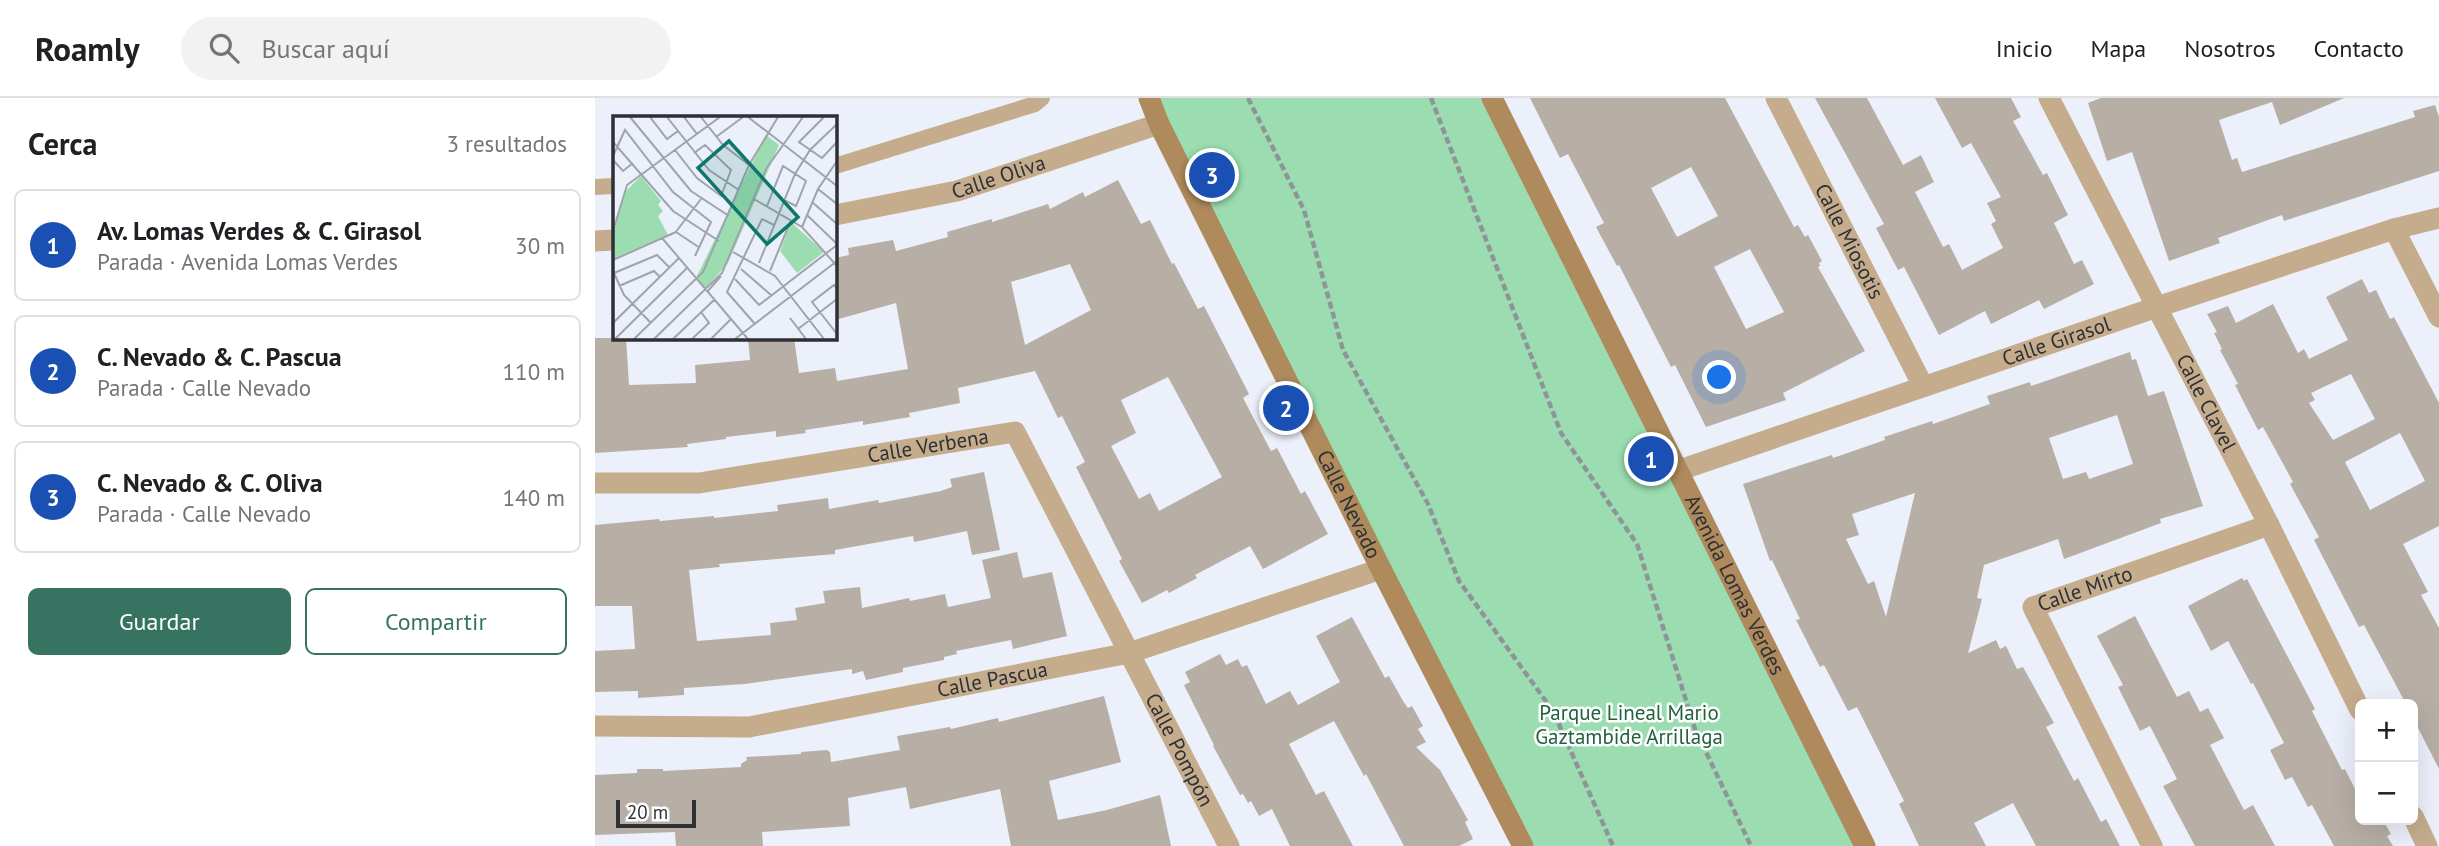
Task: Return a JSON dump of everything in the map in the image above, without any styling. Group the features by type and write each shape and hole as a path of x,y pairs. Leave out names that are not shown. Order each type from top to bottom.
{"street":[{"name":"Calle Nevado","path":"1149,98 1159,124 1381,569 1523,846"},
{"name":"Avenida Lomas Verdes","path":"1492,98 1865,846"},
{"name":"Calle Miosotis","path":"1776,98 1923,386"},
{"name":"Calle Clavel","path":"2049,98 2269,525 2355,700"},
{"name":"Calle Oliva","path":"837,215 957,191 1159,124"},
{"name":"Calle Girasol","path":"1677,471 2157,307 2394,229 2439,218"},
{"path":"2394,229 2439,317"},
{"path":"595,242 613,240"},
{"name":"Calle Verbena","path":"595,482 699,483 1015,432 1129,653"},
{"name":"Calle Mirto","path":"2153,846 2033,607 2269,525"},
{"name":"Calle Pascua","path":"595,726 749,727 1129,653 1381,569"},
{"name":"Calle Pompón","path":"1129,653 1229,846"},
{"path":"2417,825 2427,846"}],"lane":[{"path":"837,165 1035,104 1042,98"},
{"path":"595,187 613,186"}],"path":[{"path":"1248,98 1304,210 1343,350 1428,503 1459,581 1553,711 1613,846"},
{"path":"1431,98 1561,433 1637,544 1695,729 1751,846"}],"green space":[{"name":"Parque Lineal Mario Gaztambide Arrillaga","path":"1149,98 1492,98 1865,846 1523,846"}],"building":[{"path":"1530,98 1725,98 1794,227 1798,225 1805,237 1808,235 1822,261 1818,267 1865,351 1783,393 1786,400 1706,427 1675,365 1671,367 1619,265 1617,266 1596,227 1604,223 1568,154 1560,158","holes":["1691,167 1718,216 1677,237 1651,188","1750,249 1784,312 1746,329 1714,267"]},
{"path":"1815,98 1867,98 1903,165 1921,155 1934,182 1915,192 1943,247 1949,244 1962,270 2003,248 1991,224 1996,221 1987,203 2001,197 1971,143 1962,148 1935,98 2011,98 2021,117 2013,121 2043,175 2047,173 2068,215 2054,223 2074,264 2082,260 2094,284 2044,309 2039,300 1991,324 1985,311 1939,335 1904,267 1898,270 1876,228 1884,224"},
{"path":"2101,98 2344,98 2280,125 2272,102 2219,120 2232,160 2237,158 2242,172 2415,117 2413,111 2435,105 2439,117 2439,171 2284,221 2282,215 2218,238 2220,243 2169,261 2132,152 2107,161 2088,103"},
{"path":"1118,180 1141,224 1150,220 1198,309 1204,306 1249,394 1243,398 1271,451 1277,448 1301,494 1305,491 1328,534 1263,569 1250,546 1195,575 1197,578 1169,593 1167,590 1142,603 1119,561 1122,559 1076,467 1085,462 1062,416 1058,418 1035,371 958,388 960,403 909,413 910,417 863,425 863,421 776,437 776,431 687,444 688,447 595,453 595,338 626,340 629,385 696,383 695,365 750,360 748,340 794,340 799,373 835,368 837,381 908,369 896,303 837,319 837,258 849,255 848,248 893,240 896,251 948,237 947,232 992,219 992,222 1048,204 1050,209 1083,192 1085,197","holes":["1070,264 1091,310 1025,345 1011,282","1168,377 1222,477 1159,511 1150,493 1139,499 1111,446 1136,433 1121,400"]},
{"path":"2362,279 2369,293 2376,290 2390,319 2394,317 2439,403 2439,526 2403,544 2428,592 2421,595 2439,628 2439,769 2418,728 2418,699 2403,699 2364,625 2359,627 2314,540 2319,537 2290,484 2293,482 2263,427 2258,430 2235,385 2238,384 2220,350 2222,349 2214,333 2217,332 2207,314 2228,306 2236,323 2273,304 2298,353 2304,349 2309,359 2348,340 2326,297","holes":["2351,374 2375,419 2333,440 2309,403 2315,400 2311,393","2400,433 2425,481 2370,510 2345,462"]},
{"path":"2130,352 2132,360 2136,359 2148,396 2164,391 2203,506 2160,519 2161,523 2064,559 2058,539 1984,565 1977,598 1982,599 1968,653 1996,640 2000,649 2006,646 2017,669 2023,667 2054,723 2046,727 2074,781 2078,778 2101,822 2106,819 2120,846 2036,846 2013,803 1974,823 1986,846 1919,846 1899,804 1904,801 1857,707 1848,711 1824,665 1820,667 1796,620 1800,619 1772,560 1770,561 1743,484 1832,455 1833,458 1885,440 1884,437 1932,421 1933,424 1990,404 1987,396 2030,382 2031,386","holes":["2117,415 2133,464 2089,479 2086,472 2063,479 2049,438","1915,493 1896,574 1886,617 1874,581 1868,584 1846,539 1859,535 1852,514"]},
{"path":"984,472 1000,550 972,555 967,531 914,542 913,536 835,550 835,554 719,564 720,567 689,570 697,641 771,635 770,623 797,620 795,608 825,603 823,591 860,587 862,608 945,594 948,607 991,598 982,560 1017,552 1023,578 1052,572 1067,636 1013,649 1011,640 956,651 957,654 944,657 944,660 903,668 903,672 866,680 863,671 852,674 852,669 745,684 684,688 684,695 638,698 638,691 595,692 595,651 635,649 632,606 595,606 595,525 778,511 777,505 828,498 829,509 878,500 879,503 941,491 952,487 950,479"},
{"path":"2242,578 2244,581 2247,579 2315,709 2312,711 2342,770 2345,769 2355,789 2355,825 2386,825 2391,834 2387,836 2393,846 2334,846 2312,805 2308,807 2292,777 2285,780 2270,750 2284,743 2228,641 2211,651 2188,606"},
{"path":"2135,616 2177,697 2189,691 2200,712 2208,708 2224,738 2210,745 2244,810 2253,805 2275,846 2195,846 2163,786 2177,779 2150,726 2140,731 2118,687 2123,685 2097,636"},
{"path":"1352,617 1385,678 1389,676 1403,701 1408,708 1412,706 1423,726 1418,729 1426,742 1416,747 1440,770 1468,820 1465,822 1473,839 1459,846 1404,846 1334,721 1289,744 1316,795 1324,791 1353,846 1290,846 1272,809 1259,816 1251,801 1248,803 1243,794 1240,795 1213,746 1184,685 1190,682 1185,672 1220,654 1226,665 1238,659 1242,667 1247,665 1266,704 1290,691 1298,705 1340,682 1316,636"},
{"path":"1104,696 1121,762 1049,781 1058,820 1160,795 1171,846 1011,846 1000,789 910,809 906,787 848,798 850,826 762,832 763,846 676,846 675,832 595,835 595,775 637,773 637,769 663,771 741,767 747,760 746,757 827,750 830,752 831,762 900,750 897,736 950,727 951,729 998,718 999,722"}],"place":[{"name":"C. Nevado & C. Oliva","path":"1212,175"},
{"name":"C. Nevado & C. Pascua","path":"1286,408"},
{"name":"Av. Lomas Verdes & C. Girasol","path":"1651,459"}]}
